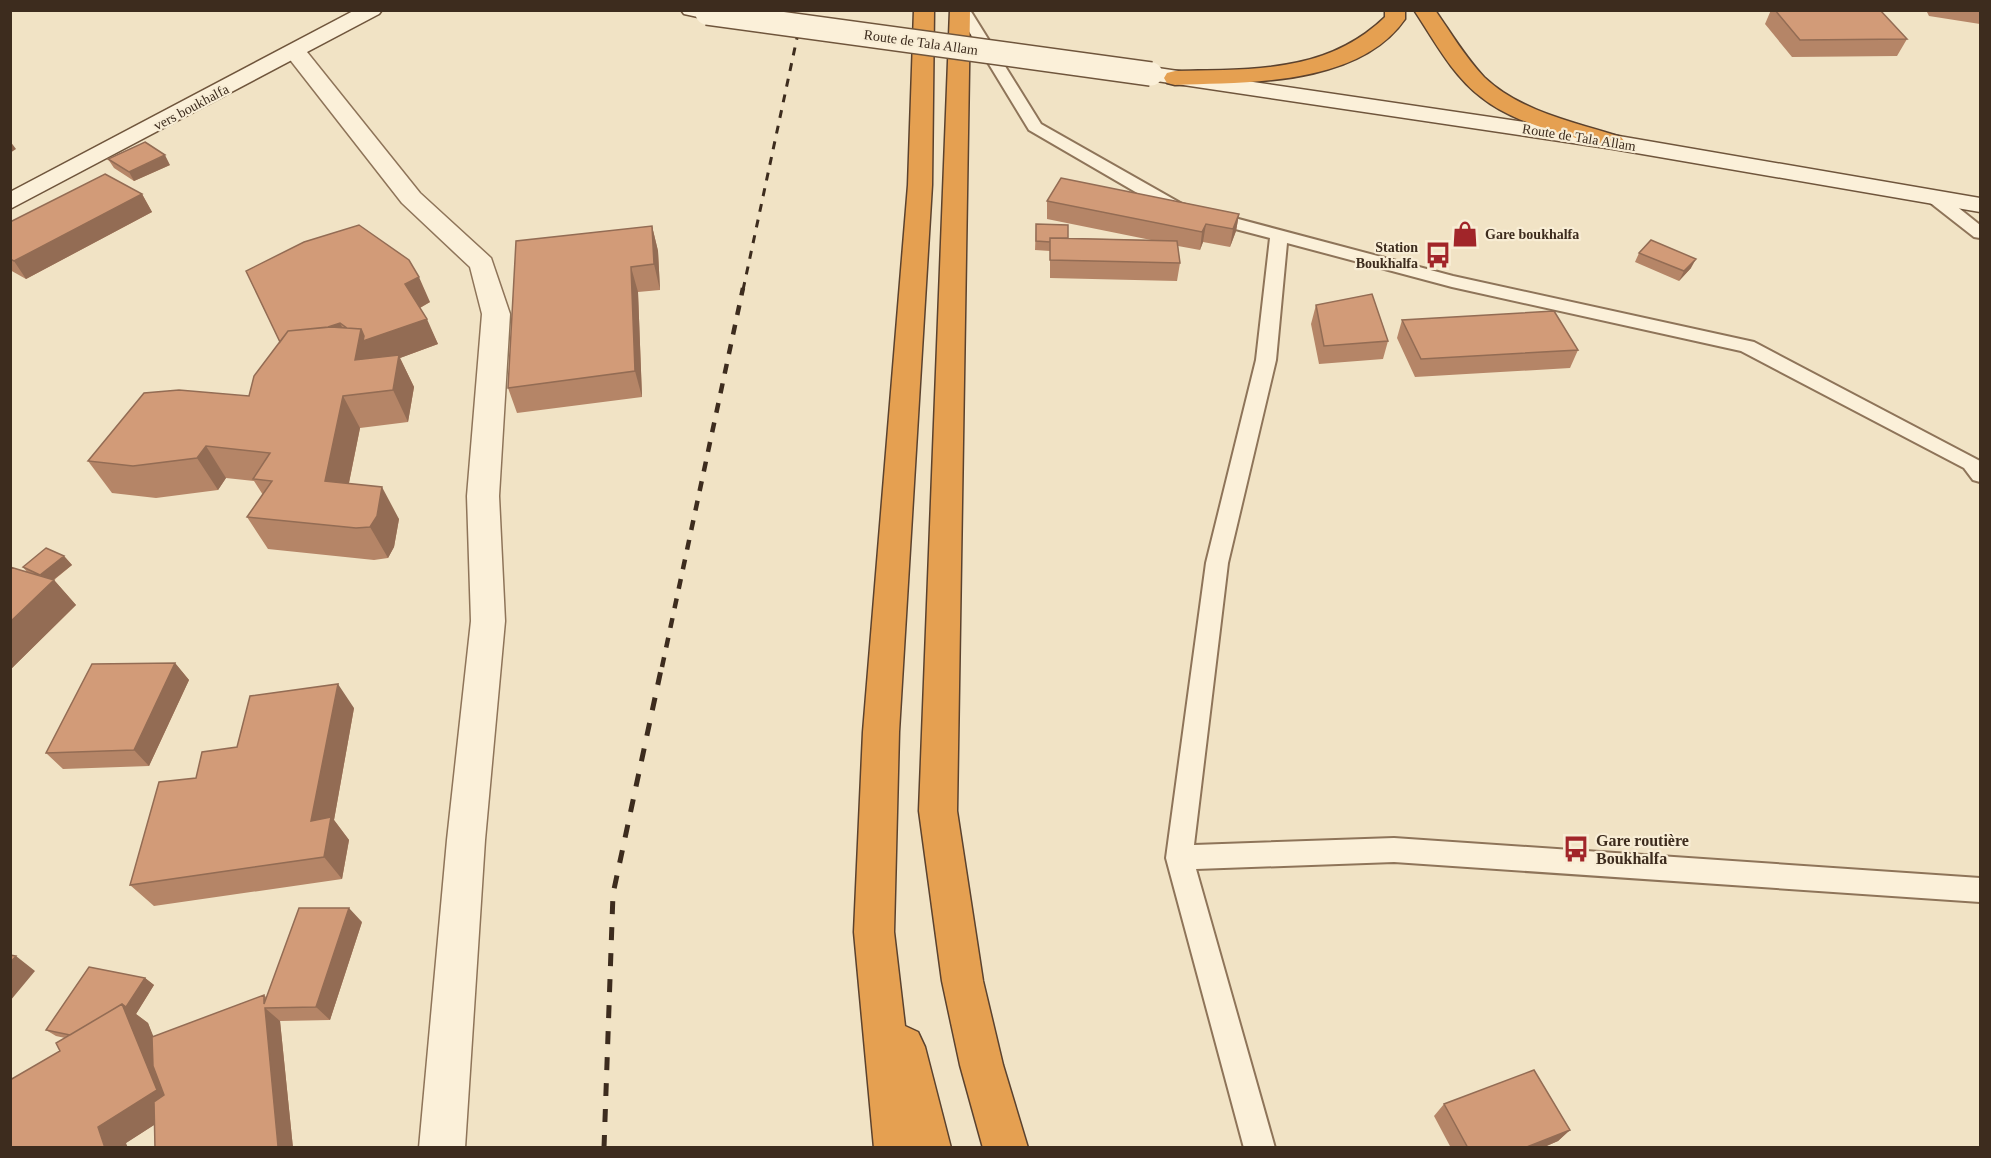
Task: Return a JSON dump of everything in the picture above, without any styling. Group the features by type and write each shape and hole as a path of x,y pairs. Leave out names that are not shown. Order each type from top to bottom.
{"highway":[{"path":"897,1148 874,932 881,732 920,185 924,10"},
{"path":"961,10 938,811 948,908 987,1090 1006,1148"},
{"path":"1175,78 1261,75 1307,68 1351,53 1382,35 1395,19 1395,10"},
{"path":"1424,10 1476,81 1490,93 1533,115 1613,142"},
{"path":"874,932 928,1148"}],"street":[{"name":"vers boukhalfa","path":"10,202 372,10"},
{"name":"Route de Tala Allam","path":"699,12 1151,74 1613,142 1980,205"},
{"path":"295,52 411,198 482,264 496,314 483,496 488,621 465,852 442,1148"}],"lane":[{"path":"961,10 1035,128 1176,208 1452,281 1747,346 1971,463 1980,475"},
{"path":"1934,197 1980,233"},
{"path":"1260,1148 1179,858 1217,563 1266,360 1279,234"},
{"path":"1179,858 1394,850 1980,890"}],"building":[{"path":"1775,10 1880,10 1907,39 1800,40"},
{"path":"145,142 165,155 129,172 108,159"},
{"path":"105,174 142,194 14,261 10,259 10,222"},
{"path":"1061,178 1239,214 1233,229 1206,224 1202,232 1047,201"},
{"path":"1036,224 1068,225 1068,238 1050,238 1050,242 1036,241"},
{"path":"359,225 409,260 419,277 405,284 427,319 363,341 364,336 361,329 347,328 340,323 328,327 288,331 280,342 246,271 304,242"},
{"path":"652,226 654,264 631,267 635,371 508,388 516,241"},
{"path":"1050,238 1177,241 1180,263 1050,260"},
{"path":"1651,240 1696,259 1684,271 1639,253"},
{"path":"1372,294 1388,341 1324,346 1316,305"},
{"path":"1554,311 1578,350 1421,359 1402,320"},
{"path":"331,327 361,329 355,360 399,355 393,390 343,396 325,481 382,487 377,516 370,527 356,528 247,517 272,481 253,479 270,453 206,446 197,458 133,466 88,461 144,393 179,390 249,396 254,376 288,331"},
{"path":"46,548 64,556 40,575 23,567"},
{"path":"10,567 54,580 10,622"},
{"path":"175,663 134,750 46,753 92,664"},
{"path":"338,684 311,821 331,817 324,857 130,885 159,782 196,778 202,752 237,747 250,696"},
{"path":"299,908 349,908 316,1007 265,1008 278,1146 275,1148 155,1148 154,1102 164,1095 153,1066 152,1037 264,995 264,1004"},
{"path":"10,955 16,956 10,963"},
{"path":"89,967 145,978 126,1007 122,1004 70,1035 46,1030"},
{"path":"122,1004 157,1090 98,1127 105,1148 10,1148 10,1080 60,1051 56,1043"},
{"path":"1534,1070 1570,1130 1524,1148 1468,1148 1444,1104"}],"railway":[{"path":"743,290 803,10"},
{"path":"662,667 743,288"},
{"path":"604,1148 613,894 662,665"}],"place":[{"name":"Gare boukhalfa","path":"1465,234"},
{"name":"Station Boukhalfa","path":"1438,255"},
{"name":"Gare routière Boukhalfa","path":"1576,849"}]}
